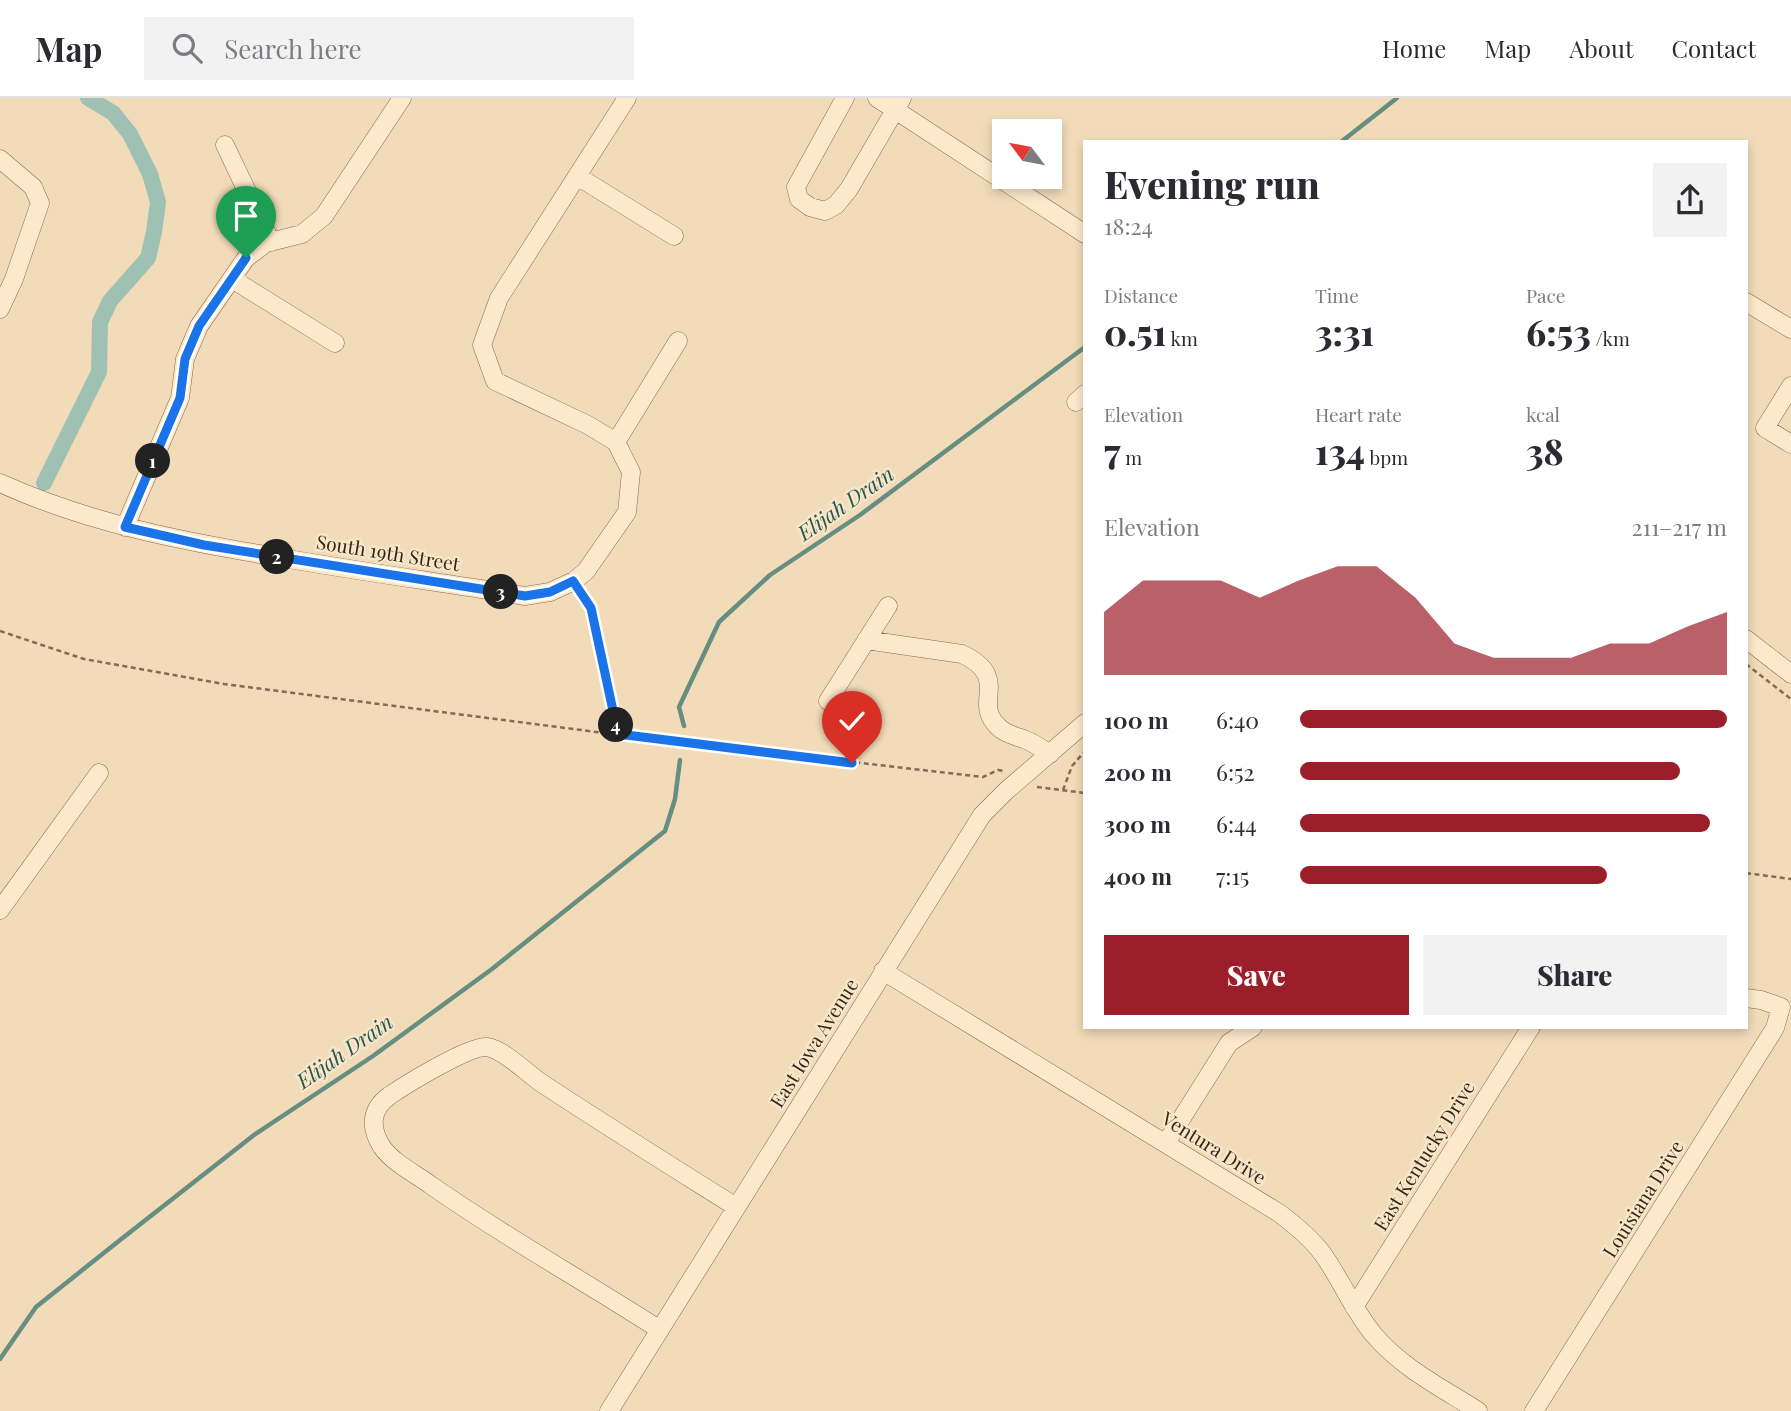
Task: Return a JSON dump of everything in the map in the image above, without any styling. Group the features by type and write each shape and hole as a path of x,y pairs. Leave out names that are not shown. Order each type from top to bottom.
{"street":[{"path":"125,527 180,398 185,359 199,326 246,258 271,242 302,234 324,216 402,98"},
{"path":"627,98 499,298 482,345 495,381 588,425 616,442 678,341"},
{"path":"845,98 796,187 799,200 810,207 825,211 836,205 849,189 899,104"},
{"path":"877,98 899,104 1083,233"},
{"path":"225,145 271,242"},
{"path":"0,159 33,187 40,203 14,279 0,309"},
{"path":"577,176 674,236"},
{"path":"232,279 335,343"},
{"path":"1748,303 1791,329"},
{"path":"1791,386 1765,428 1791,444"},
{"name":"South 19th Street","path":"0,483 33,498 125,527 231,550 525,596 550,592 586,571 627,512 631,472 616,442"},
{"path":"828,701 888,606"},
{"path":"866,640 962,654 973,659 984,670 990,683 988,700 991,719 1001,730 1028,740 1050,754"},
{"path":"1748,641 1791,674"},
{"name":"East Iowa Avenue","path":"609,1411 982,815 1083,725"},
{"path":"0,909 99,773"},
{"name":"Ventura Drive","path":"883,971 1279,1213 1300,1229 1321,1252 1354,1307 1393,1356 1478,1411"},
{"name":"Louisiana Drive","path":"1534,1411 1775,1028 1781,1007 1748,998"},
{"path":"1166,1143 1229,1043 1250,1029"},
{"name":"East Kentucky Drive","path":"1354,1307 1530,1029"},
{"path":"660,1330 458,1204 394,1159 382,1147 373,1131 372,1118 376,1110 386,1098 445,1063 478,1048 494,1048 538,1081 737,1207"}],"path":[{"path":"573,581 591,608 618,734"},
{"path":"0,631 84,659 224,684 983,777 998,771 1009,775"},
{"path":"1748,666 1791,699"},
{"path":"1063,790 1072,766 1083,753"},
{"path":"1033,788 1083,793"},
{"path":"1748,873 1791,879"}],"waterway":[{"path":"44,483 99,372 100,322 110,301 148,258 158,202 150,174 130,134 113,113 88,98"},
{"name":"Elijah Drain","path":"1344,140 1397,98"},
{"name":"Elijah Drain","path":"684,726 679,707 719,622 770,575 860,515 1083,348"},
{"name":"Elijah Drain","path":"0,1359 36,1307 115,1244 254,1135 373,1056 492,969 665,831 675,799 680,760"}],"route":[{"path":"246,258 199,326 185,359 180,398 125,527 204,545 525,596 550,592 573,581 591,608 618,734 852,763"}]}
